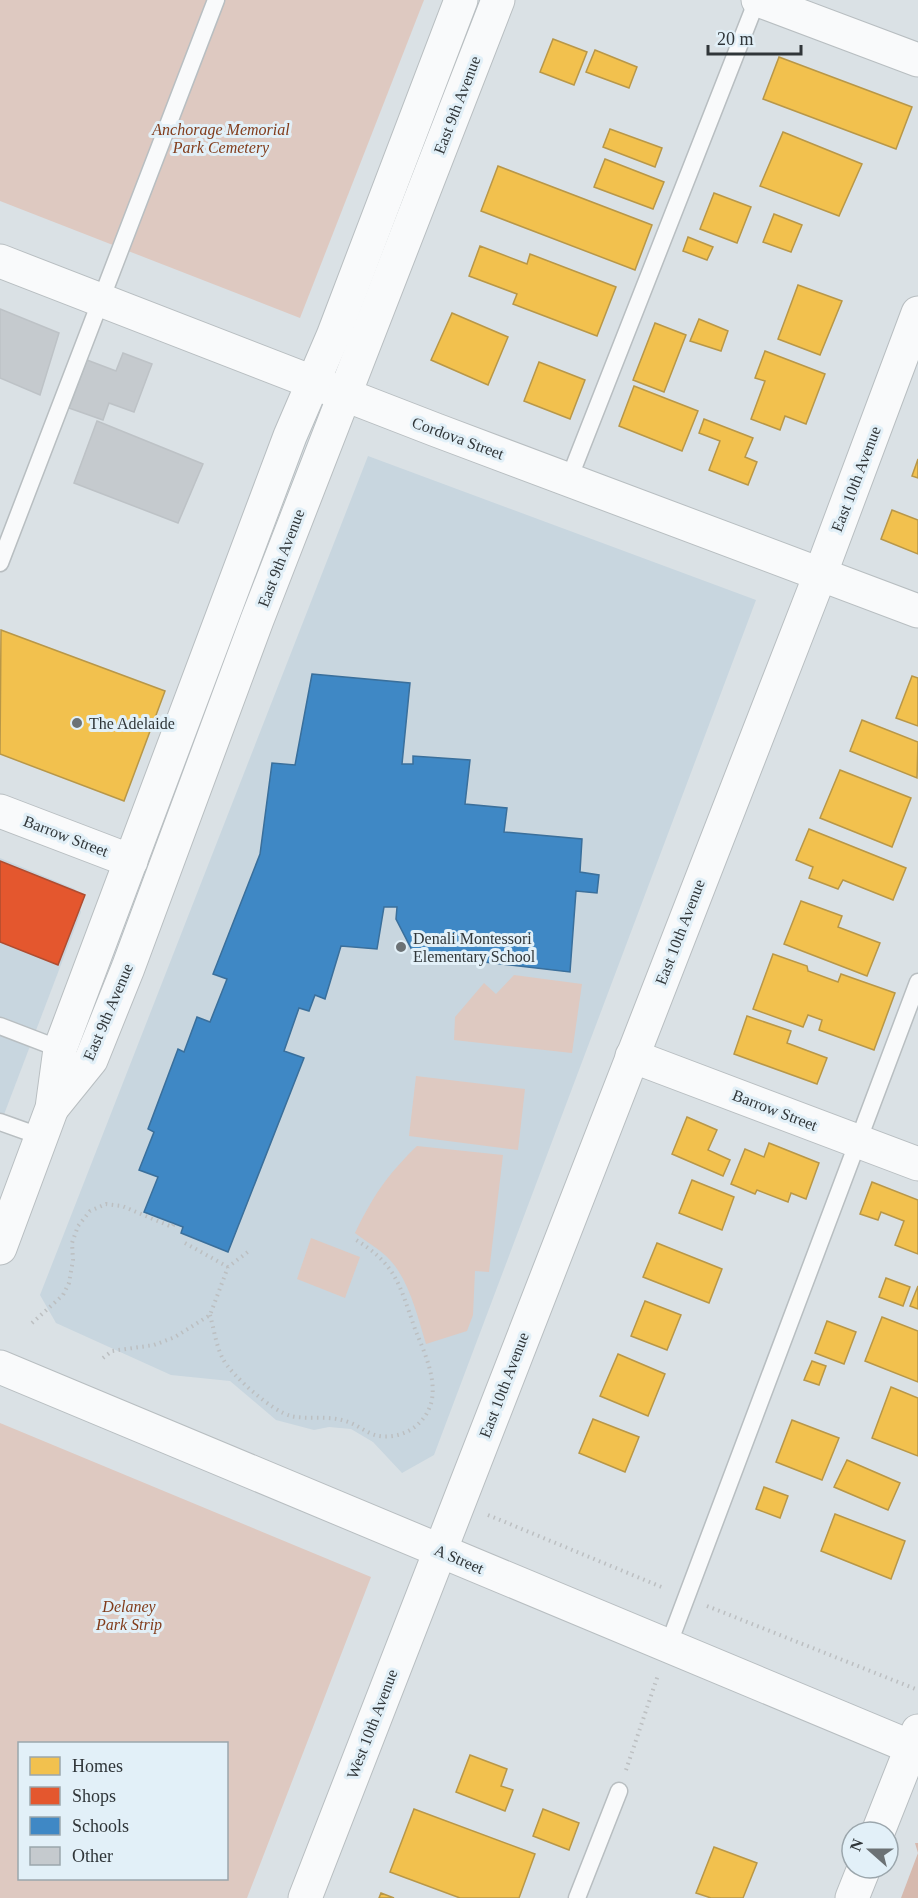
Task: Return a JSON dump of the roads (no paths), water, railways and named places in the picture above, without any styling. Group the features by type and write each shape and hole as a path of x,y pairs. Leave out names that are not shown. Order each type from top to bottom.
{"street":[{"name":"East 9th Avenue","path":"0,1248 47,1123 60,1049 290,436 341,315 461,0"},
{"name":"East 9th Avenue","path":"47,1123 91,1060 128,968 257,620 498,0"},
{"path":"758,0 918,60"},
{"name":"Cordova Street","path":"0,261 346,395 918,611"},
{"name":"East 10th Avenue","path":"439,1550 820,575 918,313"},
{"name":"Barrow Street","path":"0,811 131,861"},
{"name":"Barrow Street","path":"632,1056 918,1164"},
{"name":"A Street","path":"0,1367 668,1646 916,1743"},
{"name":"West 10th Avenue","path":"305,1898 439,1550"},
{"path":"884,1820 916,1743"},
{"path":"852,1898 859,1880"}],"lane":[{"path":"0,563 216,0"},
{"path":"569,479 758,0"},
{"path":"668,1646 918,982"},
{"path":"0,1026 60,1049"},
{"path":"0,1122 47,1123"},
{"path":"577,1898 619,1791"}],"place":[{"name":"The Adelaide","path":"77,723"},
{"name":"Denali Montessori Elementary School","path":"401,947"}],"park label":[{"name":"Anchorage Memorial Park Cemetery","path":"221,138"},
{"name":"Delaney Park Strip","path":"129,1615"}]}
